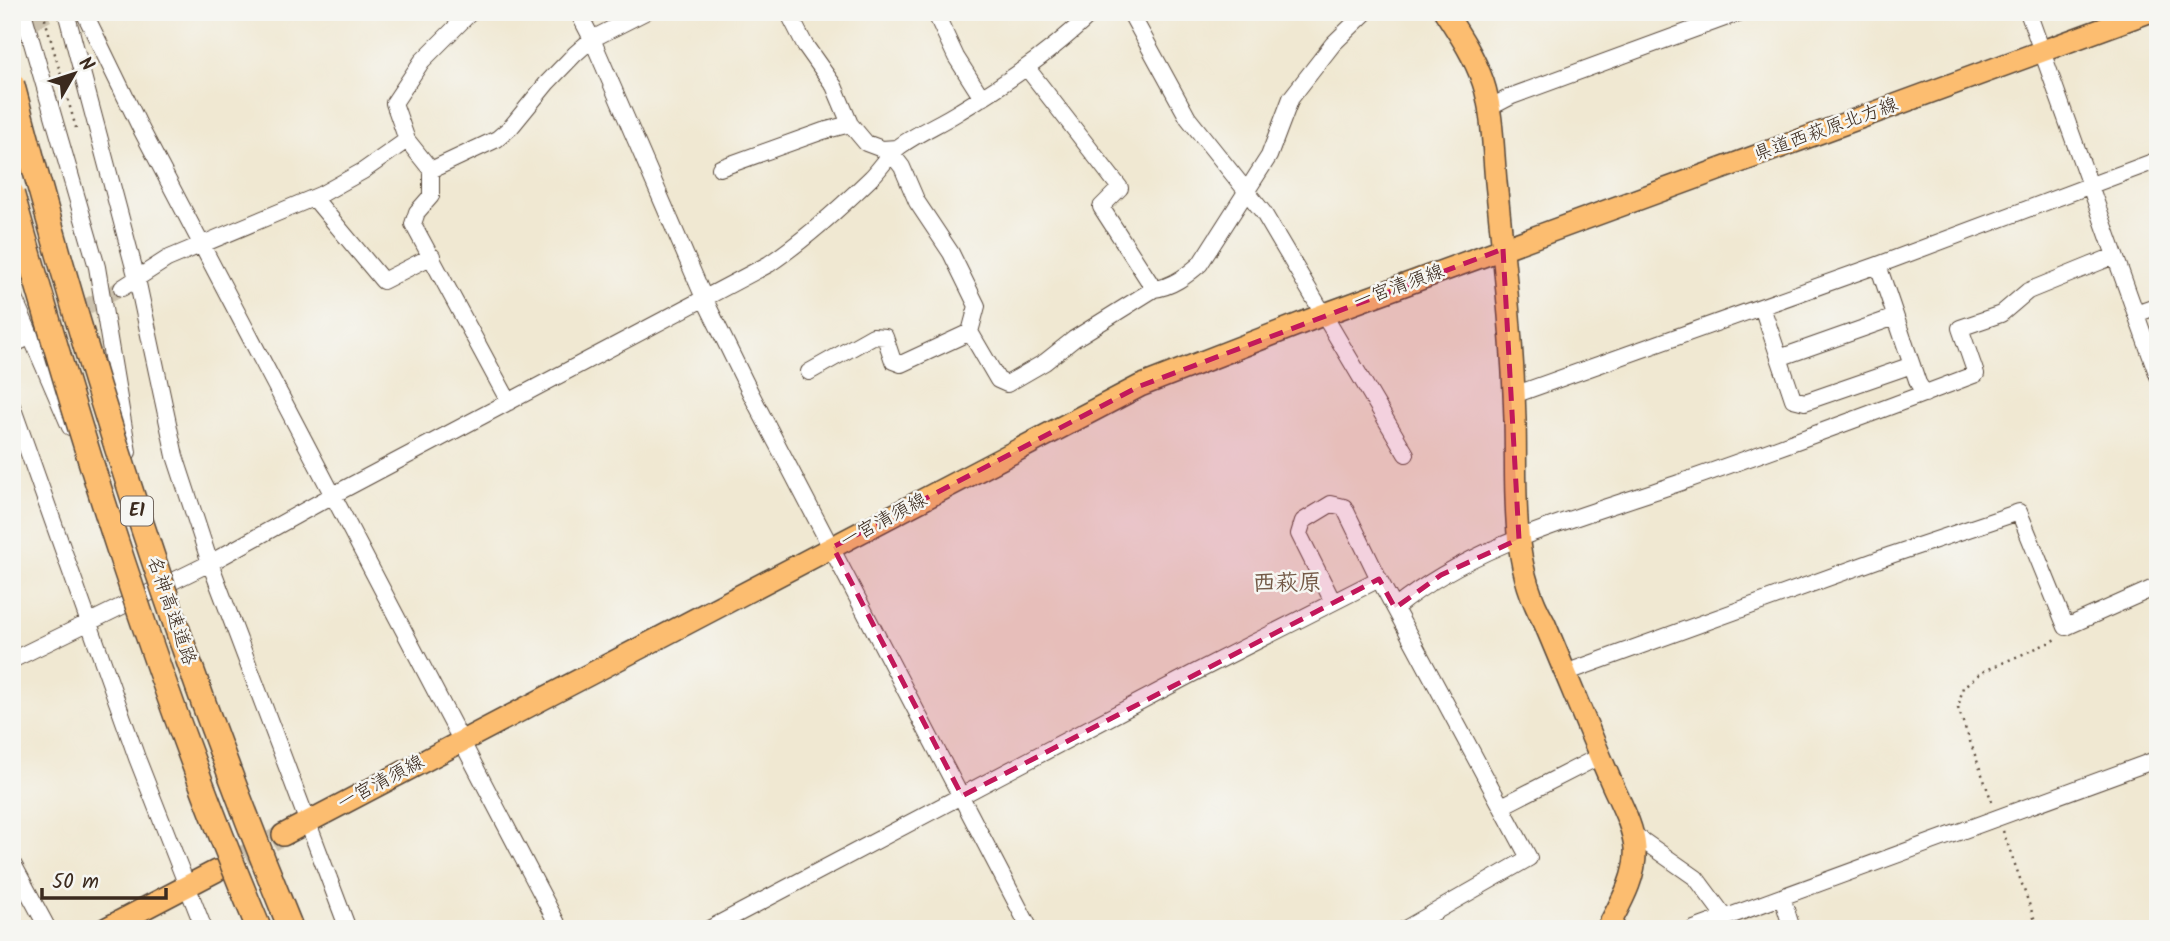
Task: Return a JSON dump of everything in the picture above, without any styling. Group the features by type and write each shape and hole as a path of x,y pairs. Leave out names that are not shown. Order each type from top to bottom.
{"highway":[{"name":"名神高速道路","path":"12,84 81,332 140,521 206,714 291,929"},
{"name":"名神高速道路","path":"12,194 53,342 113,529 180,724 259,929"}],"main road":[{"path":"1445,12 1468,48 1484,85 1503,249 1514,395 1517,520 1533,603 1544,622 1632,833 1635,849 1633,873 1607,929"},
{"name":"県道西萩原北方線","path":"1503,249 2149,12"},
{"name":"一宮清須線","path":"283,835 1140,386 1503,249"},
{"path":"106,929 216,871"}],"street":[{"path":"23,12 97,267 140,521"},
{"path":"66,12 138,279 175,456 209,563 348,929"},
{"path":"84,12 202,244 560,929"},
{"path":"471,12 422,61 394,103 407,140 431,170 431,197 417,212 414,224 509,402"},
{"path":"578,12 704,298 752,396 1030,929"},
{"path":"431,170 497,139 511,127 565,64 592,39 645,12"},
{"path":"788,12 805,45 834,86 850,124 866,143 894,151"},
{"path":"935,12 956,57 982,98"},
{"path":"12,660 209,563 769,264 799,243 874,176 894,151 982,98 1049,53 1093,12"},
{"path":"1130,12 1188,118 1247,188 1325,314 1406,454"},
{"path":"894,151 917,202 951,253 978,306 971,332 998,380 1007,384 1045,362 1074,339 1154,289 1167,288 1200,264 1269,156 1291,98 1333,44 1366,12"},
{"path":"1487,109 1513,96 1741,12"},
{"path":"2028,12 2158,376"},
{"path":"1027,68 1120,188 1101,207 1154,289"},
{"path":"720,168 850,124"},
{"path":"122,288 167,259 314,198 363,171 407,140"},
{"path":"1514,395 1878,265 2158,160"},
{"path":"314,198 383,281 432,256"},
{"path":"1395,608 1412,593 1441,575 1519,539 1782,447 1976,374 1960,328 2001,314 2028,290 2114,256"},
{"path":"1878,265 1912,365 1925,394"},
{"path":"12,293 113,529"},
{"path":"2136,314 2158,306"},
{"path":"1762,307 1793,399 1805,401 1912,365"},
{"path":"1779,358 1895,317"},
{"path":"809,372 873,336 885,337 893,361 901,364 971,332"},
{"path":"12,406 137,758 204,929"},
{"path":"1333,602 1299,534 1303,520 1331,504 1343,507 1530,858 1405,929"},
{"path":"1565,673 1891,555 2019,512 2066,627 2158,586"},
{"path":"709,929 1379,579"},
{"path":"1502,806 1600,756"},
{"path":"1694,929 2158,759"},
{"path":"1632,833 1696,878 1725,917"},
{"path":"12,862 47,929"},
{"path":"1782,897 1792,929"}],"path":[{"path":"43,12 76,128"},
{"path":"2038,929 1958,708 1963,687 1982,672 2058,638"}],"highlighted area":[{"path":"1503,249 1519,539 1441,575 1395,608 1379,579 962,796 833,547 1140,386"}],"tunnel":[{"path":"12,33 51,12"},
{"path":"23,340 122,288"},
{"path":"217,870 283,835"}],"district":[{"name":"西萩原","path":"1287,584"}]}
